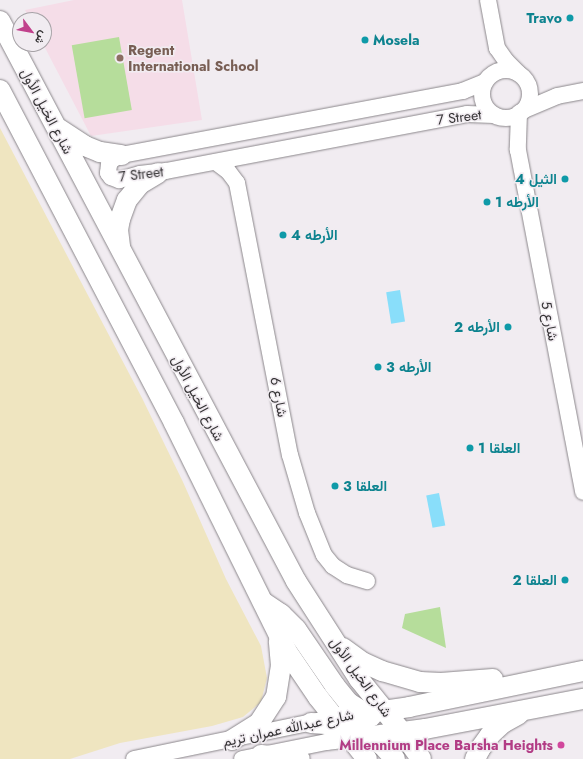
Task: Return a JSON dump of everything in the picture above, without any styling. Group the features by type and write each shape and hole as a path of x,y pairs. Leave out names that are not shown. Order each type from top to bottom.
{"main road":[{"name":"شارع الخيل الأول","path":"0,21 296,581 359,679 399,728 421,759"},
{"path":"0,90 174,423 278,635 294,664 348,729 367,759"},
{"path":"55,126 69,137 85,146 100,152 122,155"},
{"path":"120,250 118,230 122,209 127,200 140,184 158,173"},
{"path":"263,602 289,621 333,683 349,702 363,713 380,722 399,728"},
{"path":"232,740 259,723 276,697 281,666 278,635"},
{"path":"333,639 364,663 401,678 420,682 440,683 494,679 527,682"},
{"name":"شارع عبدالله عمران تريم","path":"348,729 363,713 384,711 583,671"},
{"path":"333,683 353,698 361,692 359,679"},
{"name":"شارع عبدالله عمران تريم","path":"348,729 425,728 583,699"},
{"path":"475,759 490,735 503,723 528,709"},
{"path":"311,723 348,729 382,745 395,759"},
{"path":"251,757 300,759"}],"street":[{"path":"488,0 497,48 494,64 482,89 484,104 496,116 509,118 557,96 583,91"},
{"path":"497,48 506,61 520,75 530,90 529,98 521,112"},
{"path":"486,80 498,71 511,70 539,89 557,96"},
{"name":"7 Street","path":"486,80 463,91 122,155 113,159 108,168 108,173 114,179 140,174 158,173 468,114 496,116"},
{"name":"شارع 5","path":"521,112 518,150 583,492"},
{"name":"شارع 5","path":"496,116 518,150"},
{"path":"237,183 242,168 251,155"},
{"name":"شارع 6","path":"216,162 228,171 237,183 290,455 300,494 328,560 339,571 368,582"},
{"name":"شارع عبدالله عمران تريم","path":"134,759 311,723"},
{"name":"شارع عبدالله عمران تريم","path":"251,757 326,742 348,729"}],"shaded area":[{"name":"Regent International School","path":"74,0 182,0 202,120 91,136 47,52 52,52 52,12 26,12 25,10"}],"green space":[{"path":"119,37 132,110 85,118 72,45"},
{"path":"440,607 446,648 402,628 405,614"}],"sand":[{"path":"0,128 142,398 183,482 226,579 261,646 267,678 261,702 243,717 212,726 120,743 70,759 0,759"}],"water":[{"path":"400,290 405,322 391,324 386,292"},
{"path":"439,493 445,525 433,528 426,495"}],"place":[{"name":"Travo","path":"570,18"},
{"name":"Mosela","path":"365,40"},
{"name":"Regent International School","path":"120,58"},
{"name":"الثيل 4","path":"565,179"},
{"name":"الأرطه 1","path":"487,202"},
{"name":"الأرطه 4","path":"283,235"},
{"name":"الأرطه 2","path":"508,327"},
{"name":"الأرطه 3","path":"378,367"},
{"name":"العلقا 1","path":"470,448"},
{"name":"العلقا 3","path":"335,486"},
{"name":"العلقا 2","path":"565,580"},
{"name":"Millennium Place Barsha Heights","path":"561,745"}]}
